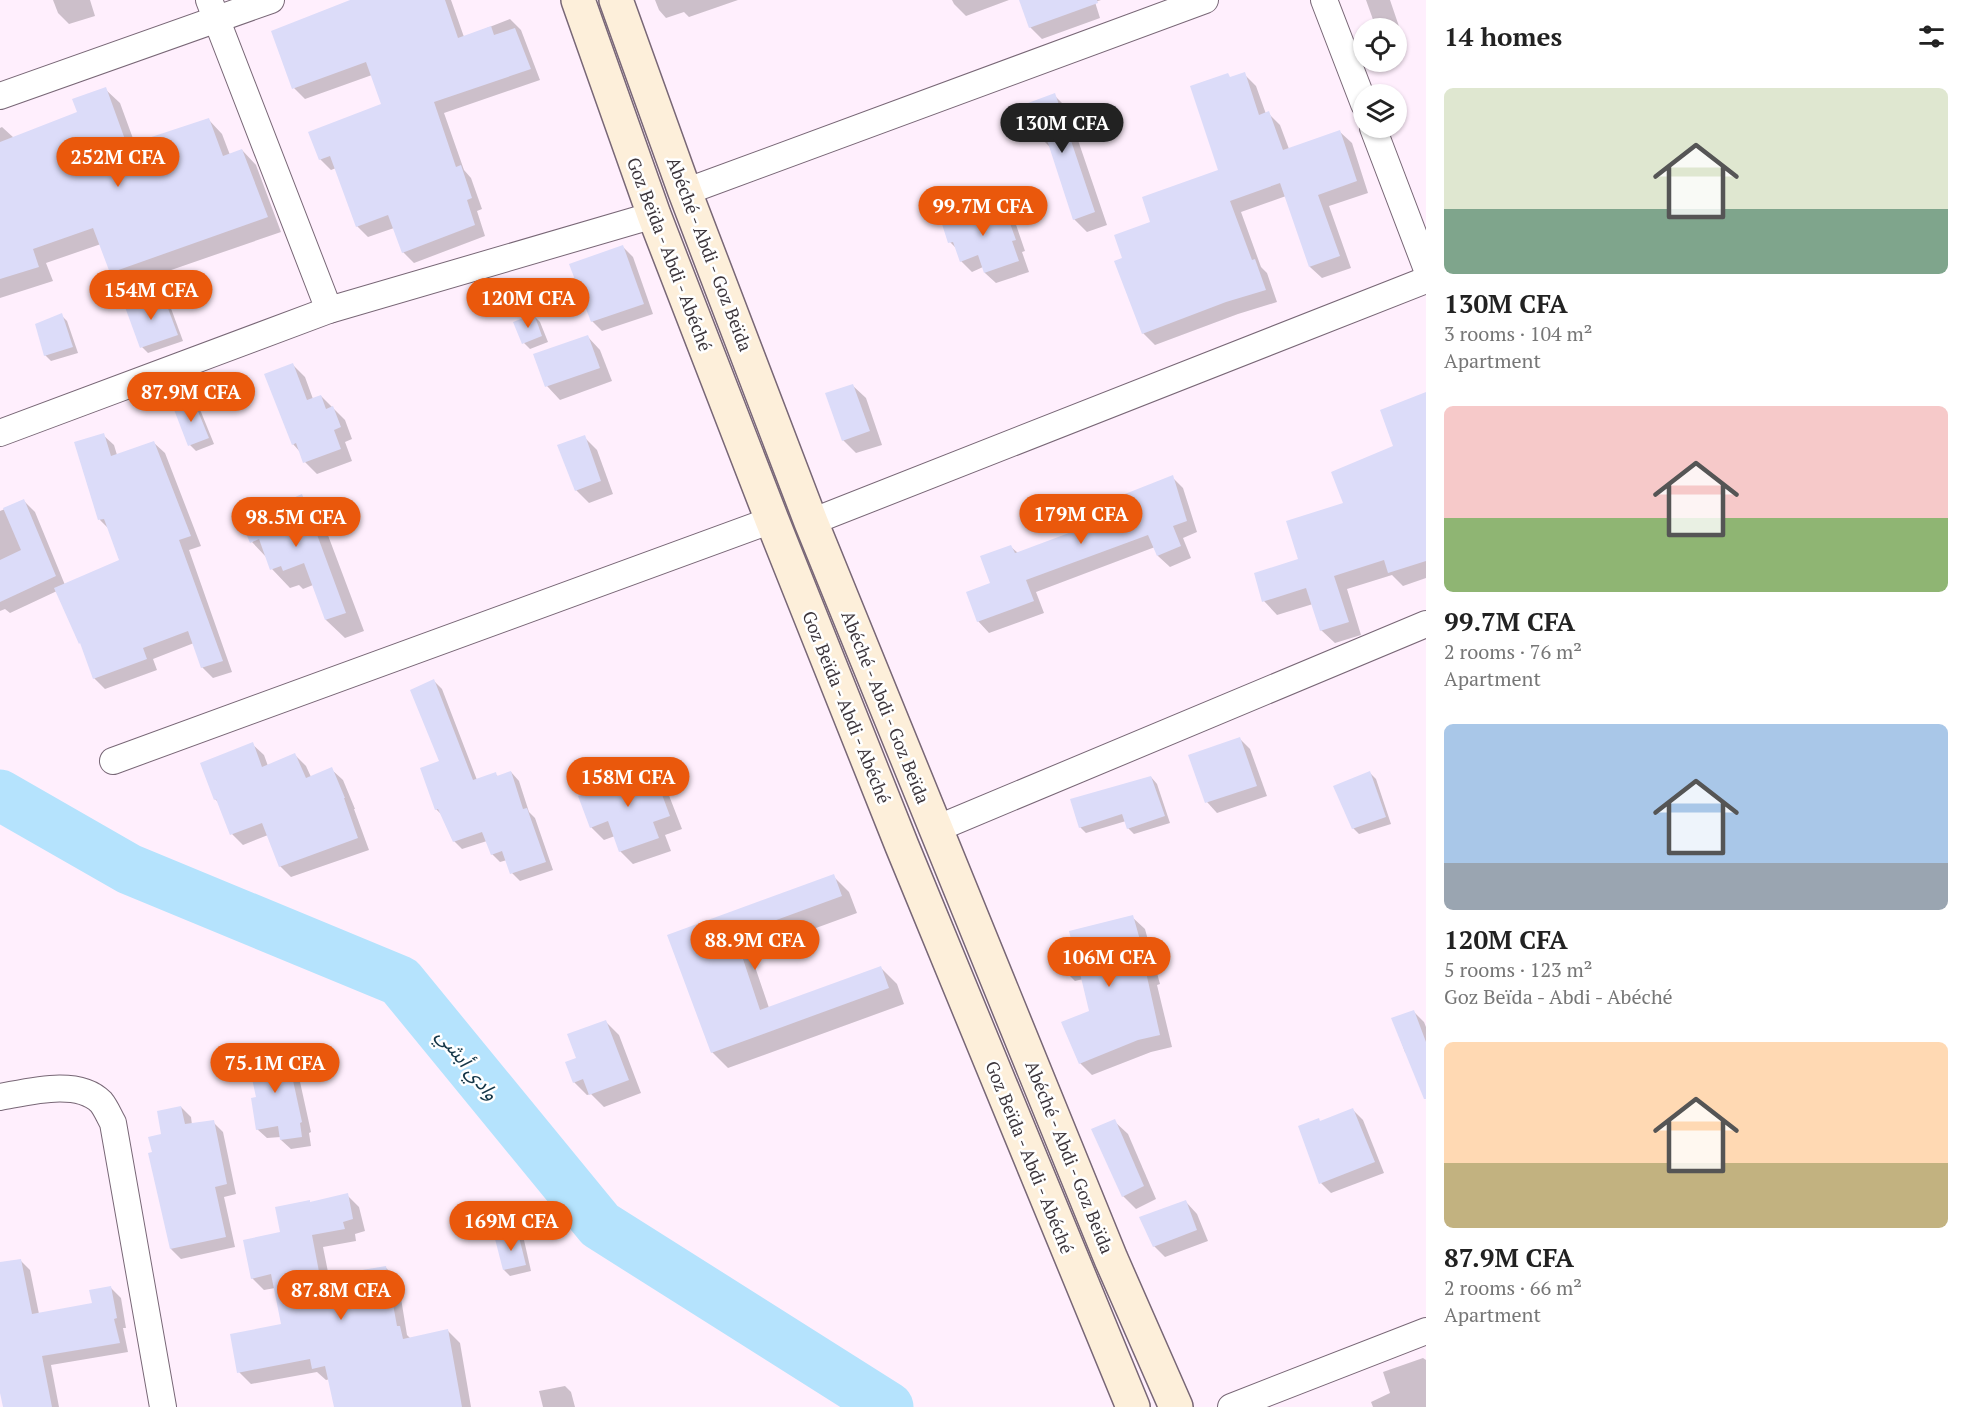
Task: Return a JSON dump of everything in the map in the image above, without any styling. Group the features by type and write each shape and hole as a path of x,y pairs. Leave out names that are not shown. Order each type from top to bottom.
{"main road":[{"name":"Goz Beïda - Abdi - Abéché","path":"578,0 654,215 772,520 902,846 1133,1407"},
{"name":"Abéché - Abdi - Goz Beïda","path":"616,0 685,192 811,522 1111,1258 1176,1407"},
{"path":"698,327 733,313"},
{"path":"1078,1273 1111,1258"}],"street":[{"path":"0,96 213,9 271,0"},
{"path":"685,192 1205,0"},
{"path":"1324,0 1356,84"},
{"path":"213,9 329,310"},
{"path":"1376,138 1426,267"},
{"path":"0,434 329,310 654,215"},
{"path":"811,522 1426,280"},
{"path":"113,761 772,520"},
{"path":"936,829 1426,624"},
{"path":"0,1097 61,1088 80,1091 101,1102 113,1123 162,1407"},
{"path":"1231,1407 1426,1331"}],"building":[{"path":"350,0 445,0 458,38 491,26 494,35 515,28 531,69 434,102 456,167 461,165 472,198 467,200 475,225 402,253 388,215 356,227 330,156 319,160 308,132 381,104 366,62 292,89 271,31"},
{"path":"1019,0 1097,0 1098,3 1029,28"},
{"path":"1245,72 1259,115 1269,111 1283,150 1340,130 1357,181 1318,195 1340,256 1309,267 1280,183 1230,201 1266,290 1226,302 1142,334 1114,261 1122,258 1114,235 1150,222 1142,197 1218,170 1190,86 1228,73 1230,77"},
{"path":"106,87 127,145 209,118 223,156 242,149 268,217 110,273 93,228 33,249 39,267 0,279 0,142 77,112 72,99"},
{"path":"1055,93 1095,212 1073,220 1047,140 1043,142 1028,103"},
{"path":"1002,201 1016,240 1012,241 1019,261 984,273 978,255 960,262 953,242 948,243 941,221"},
{"path":"623,245 644,304 591,322 569,264"},
{"path":"163,295 178,335 140,348 125,307"},
{"path":"62,313 73,347 44,356 35,324"},
{"path":"534,314 542,336 522,344 513,322"},
{"path":"588,335 600,368 545,387 533,354"},
{"path":"293,363 307,400 321,395 326,409 333,406 341,427 334,430 341,449 303,463 296,443 292,445 264,374"},
{"path":"853,384 870,431 842,441 825,393"},
{"path":"1426,392 1426,561 1388,573 1384,560 1334,576 1349,622 1320,631 1306,588 1262,602 1254,573 1298,559 1286,521 1343,503 1331,472 1393,446 1380,410"},
{"path":"193,399 209,438 188,446 173,407"},
{"path":"104,433 111,456 154,441 191,536 179,540 223,661 201,668 188,631 143,648 147,659 93,679 80,643 54,588 119,560 104,519 98,520 74,442"},
{"path":"585,435 601,481 575,491 557,445"},
{"path":"1173,475 1187,521 1173,526 1181,546 1157,556 1148,535 1026,580 1034,601 977,622 966,592 990,583 980,556 1011,545 1015,553 1093,524 1087,509"},
{"path":"302,494 346,613 325,620 304,563 283,571 281,566 270,570 259,539 250,543 241,521"},
{"path":"24,499 56,576 0,602 0,560 21,550 3,508"},
{"path":"434,679 473,780 496,772 497,776 511,771 523,809 527,808 546,862 510,874 502,851 491,855 482,832 453,842 438,809 435,810 420,768 439,761 410,690"},
{"path":"1240,737 1257,786 1205,803 1188,755"},
{"path":"253,742 262,767 295,753 306,778 332,767 358,838 279,867 262,823 230,835 200,763"},
{"path":"651,765 670,816 653,822 659,838 619,852 608,821 590,828 578,796 617,781 615,777"},
{"path":"1370,771 1386,817 1352,829 1333,786"},
{"path":"1151,776 1165,816 1127,829 1122,814 1079,828 1070,799"},
{"path":"834,874 842,896 735,935 760,1010 881,966 889,988 711,1053 667,935"},
{"path":"1133,915 1149,972 1146,972 1160,1035 1138,1040 1079,1064 1061,1022 1089,1011 1078,965 1062,970 1054,943 1071,939 1069,931"},
{"path":"1414,1010 1426,1042 1426,1099 1424,1099 1391,1018"},
{"path":"606,1020 629,1080 589,1095 583,1079 573,1083 565,1062 576,1058 567,1034"},
{"path":"286,1048 302,1122 300,1123 302,1137 280,1140 278,1126 256,1130 251,1098 256,1097 247,1056"},
{"path":"181,1106 185,1124 214,1120 227,1184 215,1187 226,1237 170,1249 148,1153 152,1152 148,1137 161,1134 157,1111"},
{"path":"1353,1108 1375,1162 1319,1184 1298,1126 1319,1118 1320,1121"},
{"path":"1115,1119 1144,1186 1122,1197 1091,1129"},
{"path":"348,1193 353,1219 343,1222 345,1229 312,1235 320,1277 386,1266 397,1326 400,1326 403,1339 448,1329 462,1407 334,1407 325,1366 312,1369 310,1359 237,1373 230,1334 281,1324 271,1274 251,1279 243,1240 280,1232 275,1207"},
{"path":"1186,1200 1197,1230 1153,1247 1139,1217"},
{"path":"518,1233 526,1265 503,1270 495,1239"},
{"path":"21,1259 32,1314 92,1303 89,1290 111,1286 117,1318 114,1319 120,1343 42,1356 52,1407 3,1407 0,1393 0,1262"}],"waterway":[{"name":"وادي أبشي","path":"0,795 129,869 400,981 600,1225 888,1407"}]}
